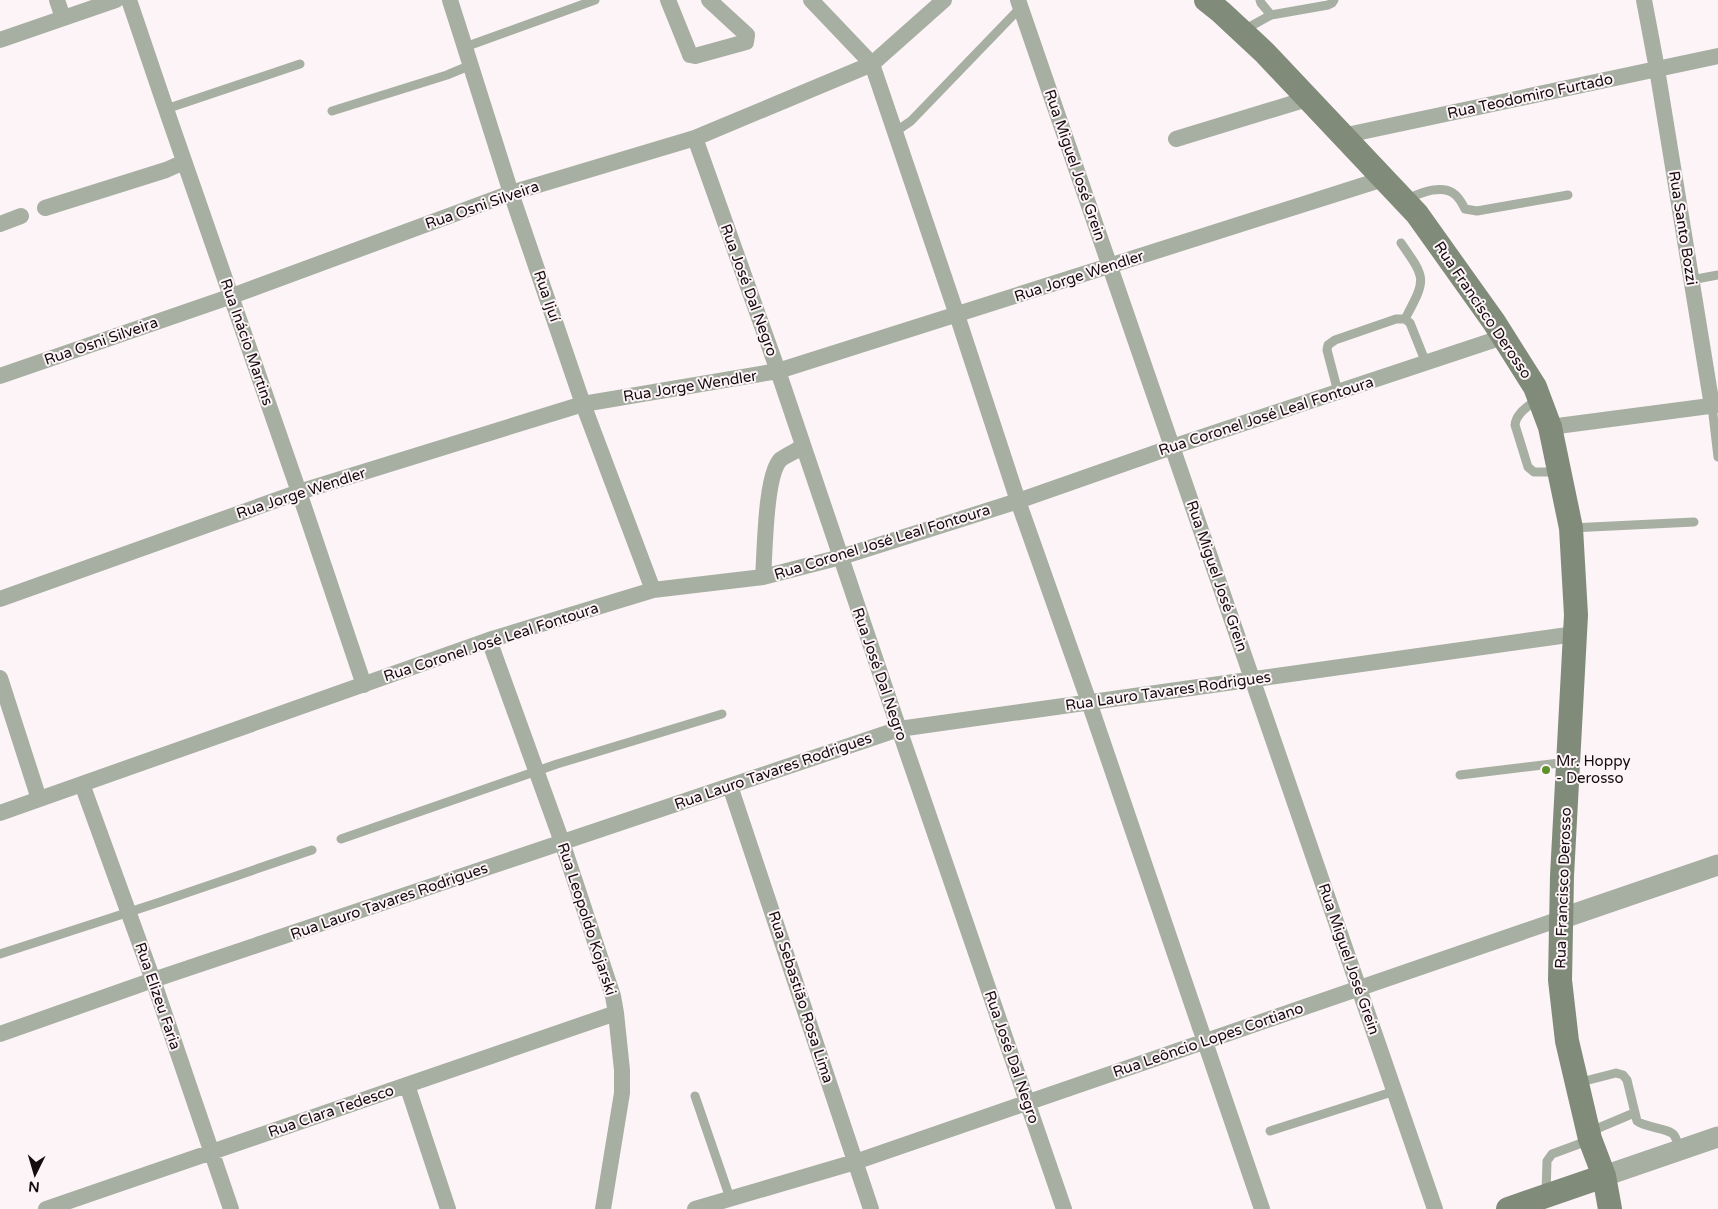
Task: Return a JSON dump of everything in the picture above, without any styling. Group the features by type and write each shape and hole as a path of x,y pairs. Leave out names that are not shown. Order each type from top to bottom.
{"main road":[{"name":"Rua Francisco Derosso","path":"1206,0 1266,53 1417,214 1504,337 1535,387 1550,427 1571,528 1576,616 1560,919 1560,980 1567,1041 1589,1136 1604,1176 1610,1209"},
{"path":"1508,1209 1604,1176"}],"street":[{"path":"57,0 63,18"},
{"path":"0,40 116,0"},
{"name":"Rua Inácio Martins","path":"129,0 300,492 364,685"},
{"name":"Rua Ijuí","path":"450,0 511,193 583,404 653,590"},
{"path":"668,0 690,55 695,56 748,40 748,35 709,0"},
{"path":"811,0 872,64 1018,501 1089,702 1262,1209"},
{"name":"Rua Osni Silveira","path":"0,376 232,296 511,193 695,138 872,64 944,0"},
{"name":"Rua Santo Bozzi","path":"1644,0 1691,280 1715,406"},
{"name":"Rua Miguel José Grein","path":"1020,4 1435,1209"},
{"name":"Rua Teodomiro Furtado","path":"1342,136 1718,56"},
{"path":"1176,139 1307,98"},
{"name":"Rua José Dal Negro","path":"695,138 778,371 898,729 1064,1209"},
{"path":"45,208 166,170 184,162"},
{"name":"Rua Jorge Wendler","path":"0,599 300,492 583,404 778,371 1383,179"},
{"path":"0,224 21,216"},
{"name":"Rua Coronel José Leal Fontoura","path":"0,813 490,640 653,590 763,577 840,557 1018,501 1172,447 1504,337"},
{"path":"1550,427 1715,406"},
{"path":"763,577 769,496 774,472 781,460 803,446"},
{"name":"Rua Lauro Tavares Rodrigues","path":"0,1034 152,980 898,729 1575,634"},
{"name":"Rua Leopoldo Kojarski","path":"490,640 562,842 613,996 622,1070 622,1093 603,1209"},
{"path":"0,678 39,799"},
{"name":"Rua Elizeu Faria","path":"82,784 231,1209"},
{"name":"Rua Sebastião Rosa Lima","path":"730,786 872,1209"},
{"name":"Rua Leôncio Lopes Cortiano","path":"695,1209 856,1162 1718,865"},
{"name":"Rua Clara Tedesco","path":"46,1209 616,1013"},
{"path":"407,1085 448,1209"},
{"path":"1604,1176 1718,1137"}],"lane":[{"path":"465,47 595,0"},
{"path":"1260,0 1271,16"},
{"path":"1242,31 1271,16 1328,5 1334,0"},
{"path":"895,132 911,122 1020,4"},
{"path":"166,109 300,64"},
{"path":"332,111 447,75 470,65"},
{"path":"1403,200 1422,192 1443,190 1451,192 1456,196 1465,209 1477,211 1568,195"},
{"path":"1401,243 1418,266 1422,282 1418,295 1405,319"},
{"path":"1691,280 1718,275"},
{"path":"1338,392 1327,350 1328,345 1335,340 1396,319 1405,319 1410,323 1426,362"},
{"path":"1539,398 1519,415 1515,425 1528,467 1534,472 1560,472"},
{"name":"Rua Santo Bozzi","path":"1715,406 1718,457"},
{"path":"1571,528 1694,522"},
{"path":"341,839 520,776 722,714"},
{"path":"1460,775 1568,762"},
{"path":"0,954 312,850"},
{"path":"1577,1083 1616,1073 1623,1075 1627,1080 1636,1121 1643,1125 1670,1131 1675,1136 1679,1151"},
{"path":"1270,1131 1395,1091"},
{"path":"695,1096 730,1198"},
{"path":"1546,1196 1546,1161 1552,1154 1634,1113"}],"place":[{"name":"Mr. Hoppy - Derosso","path":"1546,770"}]}
